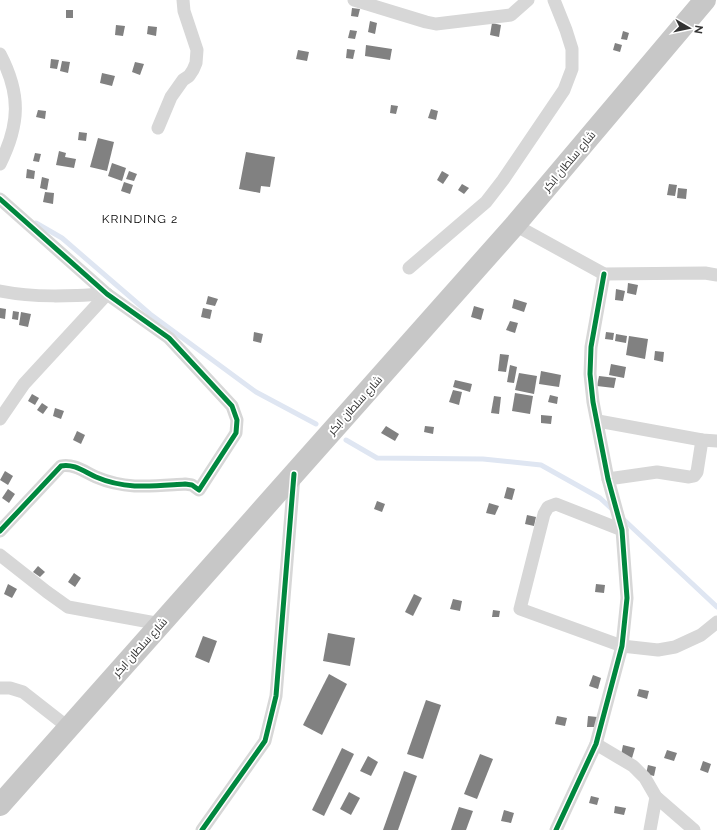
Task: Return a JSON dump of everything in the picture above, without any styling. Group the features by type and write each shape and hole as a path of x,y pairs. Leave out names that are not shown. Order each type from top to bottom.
{"highway":[{"name":"شارع سلطان ابكر","path":"0,805 515,225 705,3"}],"street":[{"path":"158,128 171,97 183,80 189,76 196,63 196,50 184,11 183,0"},
{"path":"354,0 436,24 511,15 528,0"},
{"path":"410,268 486,202 564,90 572,69 572,49 554,0"},
{"path":"0,54 13,86 15,114 15,121 8,148 0,164"},
{"path":"0,531 61,466 67,465 120,485 139,487 185,484 192,485 199,490 236,433 237,420 232,406 169,338 107,294 1,201"},
{"path":"515,225 604,274 705,273 717,276"},
{"path":"556,830 596,744 622,646 627,598 622,530 608,479 590,374 591,347 604,274"},
{"path":"0,292 58,296 107,294"},
{"path":"0,419 24,384 107,294"},
{"path":"598,421 702,440 717,441"},
{"path":"608,479 657,472 689,477 694,476 697,472 702,440"},
{"path":"202,830 265,741 276,696 294,474"},
{"path":"622,530 556,504 548,507 544,514 520,609 622,646 658,650 676,647 701,635 717,622"},
{"path":"0,554 68,607 161,624"},
{"path":"0,688 10,688 23,692 69,728"},
{"path":"596,744 633,766 645,778 656,797 694,830"},
{"path":"650,830 656,797"}],"building":[{"path":"352,8 360,9 358,17 351,16"},
{"path":"66,10 73,10 73,18 66,18"},
{"path":"370,21 377,23 375,34 368,32"},
{"path":"492,23 501,25 499,37 490,35"},
{"path":"116,25 125,26 123,36 115,35"},
{"path":"148,26 157,27 156,36 147,34"},
{"path":"350,30 357,31 355,39 348,38"},
{"path":"623,31 629,33 627,40 621,39"},
{"path":"615,43 622,45 620,52 613,50"},
{"path":"366,45 392,49 390,60 365,56"},
{"path":"347,49 355,50 353,59 346,58"},
{"path":"298,50 309,52 307,61 296,59"},
{"path":"51,59 59,60 57,69 50,68"},
{"path":"62,61 70,62 68,73 60,71"},
{"path":"135,62 144,64 140,75 132,72"},
{"path":"102,73 115,76 112,86 100,83"},
{"path":"391,105 398,106 396,114 390,113"},
{"path":"431,109 438,111 436,120 428,118"},
{"path":"38,110 46,111 45,119 36,117"},
{"path":"79,132 87,133 86,141 78,140"},
{"path":"98,138 114,142 107,171 90,167"},
{"path":"59,151 66,153 65,157 76,159 74,168 56,165"},
{"path":"246,152 275,157 270,187 261,186 260,193 239,189"},
{"path":"35,153 41,154 39,162 33,161"},
{"path":"112,163 126,168 122,181 108,176"},
{"path":"27,169 35,171 34,179 26,178"},
{"path":"129,171 137,174 134,181 126,179"},
{"path":"442,171 449,175 443,184 437,180"},
{"path":"42,177 49,179 47,190 40,188"},
{"path":"124,182 133,185 130,194 121,191"},
{"path":"462,184 469,188 464,194 458,190"},
{"path":"669,184 677,185 675,196 667,195"},
{"path":"678,188 687,189 686,199 677,198"},
{"path":"45,192 54,193 53,204 43,202"},
{"path":"628,283 638,285 636,295 627,293"},
{"path":"616,289 625,291 623,301 615,300"},
{"path":"208,296 218,299 215,306 206,304"},
{"path":"514,299 527,303 524,312 512,308"},
{"path":"474,306 484,309 481,320 471,317"},
{"path":"0,308 6,309 5,319 0,318"},
{"path":"203,308 212,310 210,319 201,317"},
{"path":"13,311 19,312 18,320 12,319"},
{"path":"21,312 31,314 28,327 19,325"},
{"path":"510,321 518,323 515,333 506,330"},
{"path":"254,332 263,334 261,343 253,341"},
{"path":"606,332 614,333 613,340 605,339"},
{"path":"616,334 627,336 626,343 615,341"},
{"path":"629,336 648,339 645,359 626,355"},
{"path":"655,351 664,352 663,362 654,360"},
{"path":"500,354 509,355 506,372 498,371"},
{"path":"611,364 626,367 624,378 609,375"},
{"path":"510,365 517,367 514,383 507,382"},
{"path":"541,371 561,375 559,387 539,384"},
{"path":"519,373 537,376 534,394 515,390"},
{"path":"599,376 616,378 614,388 597,386"},
{"path":"455,380 472,384 470,392 453,387"},
{"path":"453,390 462,392 459,405 449,402"},
{"path":"515,393 533,396 530,414 512,411"},
{"path":"32,394 39,398 35,405 28,401"},
{"path":"550,395 558,397 557,404 548,402"},
{"path":"494,396 501,397 499,414 491,413"},
{"path":"42,403 48,407 43,414 37,410"},
{"path":"55,408 64,411 61,419 53,416"},
{"path":"541,415 552,416 551,424 541,423"},
{"path":"386,426 399,434 395,441 381,433"},
{"path":"425,426 434,427 433,434 424,432"},
{"path":"77,431 85,435 81,444 73,440"},
{"path":"5,471 13,476 8,485 0,480"},
{"path":"507,487 515,489 512,500 504,498"},
{"path":"8,489 15,494 9,503 2,498"},
{"path":"377,501 385,504 382,512 374,509"},
{"path":"489,503 499,506 495,515 486,513"},
{"path":"527,515 536,517 534,526 525,524"},
{"path":"38,566 45,572 40,577 33,572"},
{"path":"74,573 81,578 75,587 68,582"},
{"path":"8,584 17,589 12,598 4,594"},
{"path":"596,584 605,585 604,593 595,592"},
{"path":"414,594 422,598 413,616 405,612"},
{"path":"453,599 462,601 460,611 450,609"},
{"path":"493,610 500,611 499,617 492,617"},
{"path":"328,633 355,638 350,666 323,661"},
{"path":"203,636 217,641 209,663 195,657"},
{"path":"329,674 347,684 322,735 303,725"},
{"path":"593,675 601,678 598,689 589,686"},
{"path":"639,689 649,691 647,699 637,696"},
{"path":"426,700 441,705 423,759 407,754"},
{"path":"557,716 567,718 565,726 555,724"},
{"path":"588,716 597,717 595,727 587,727"},
{"path":"623,745 635,748 632,758 621,755"},
{"path":"342,748 354,754 324,816 312,810"},
{"path":"667,750 677,753 674,761 664,758"},
{"path":"480,754 493,759 477,799 464,794"},
{"path":"368,756 378,762 371,776 360,771"},
{"path":"703,761 711,764 708,773 700,770"},
{"path":"648,765 656,767 654,776 646,774"},
{"path":"404,771 417,776 398,830 383,830"},
{"path":"349,792 360,798 351,815 340,809"},
{"path":"591,796 599,798 597,805 589,803"},
{"path":"615,806 626,808 624,815 614,813"},
{"path":"459,807 473,811 466,830 451,830"},
{"path":"504,810 514,813 511,823 501,821"}],"waterway":[{"path":"36,223 62,238 150,314 256,392 316,424"},
{"path":"346,440 377,458 483,459 541,465 600,498 613,510"},
{"path":"622,518 717,607"}],"cycle path":[{"path":"0,199 107,294 169,338 232,406 237,420 236,433 199,490 192,485 185,484 162,486 118,484 65,465 61,466 0,531"},
{"path":"556,830 596,744 622,646 627,598 622,530 608,479 593,402 590,374 591,347 604,274"},
{"path":"202,830 265,741 276,696 294,474"}],"district":[{"name":"KRINDING 2","path":"140,219"}]}
